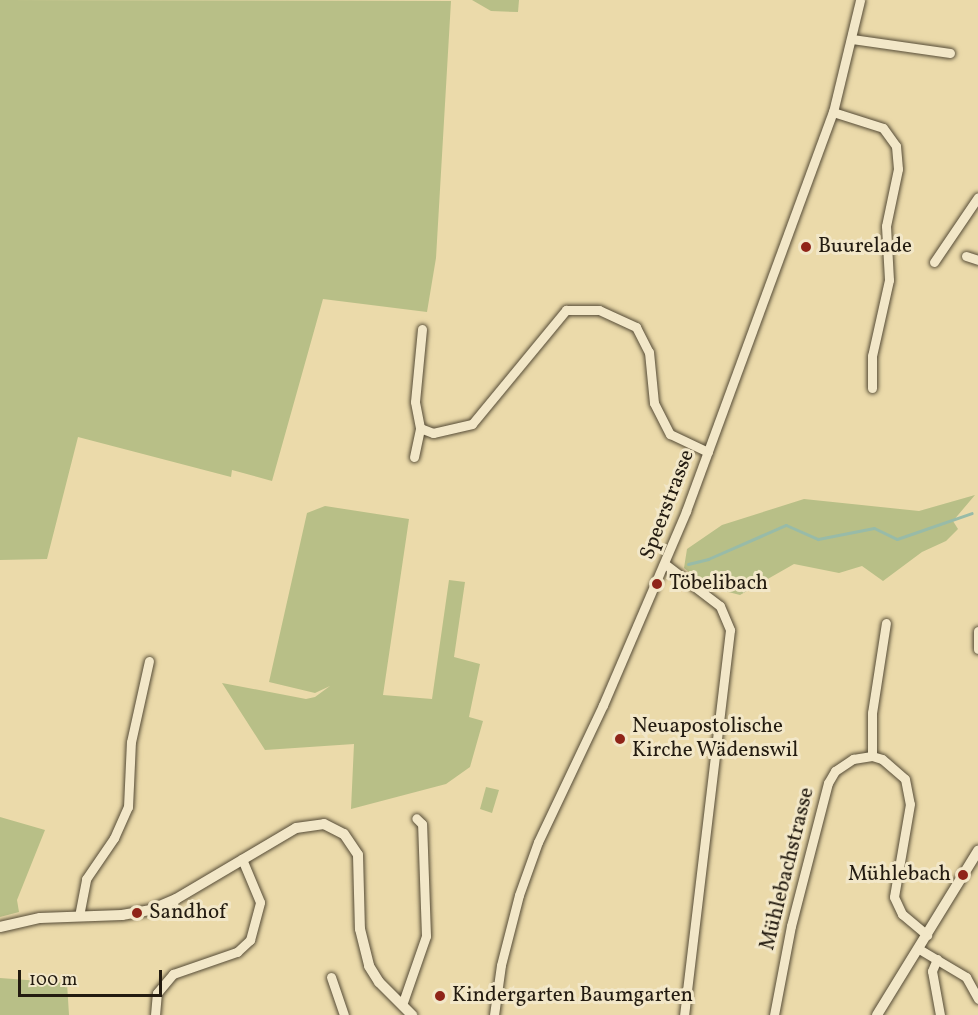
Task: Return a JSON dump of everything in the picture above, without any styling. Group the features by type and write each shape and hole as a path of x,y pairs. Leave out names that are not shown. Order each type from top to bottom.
{"street":[{"name":"Speerstrasse","path":"494,1015 504,952 538,842 665,564 708,452 833,112 860,0"},
{"path":"852,39 950,53"},
{"path":"833,112 883,128 896,146 898,169 886,226 889,280 872,356 872,388"},
{"path":"934,262 978,197"},
{"path":"966,256 978,260"},
{"path":"420,428 433,433 472,424 566,310 599,310 636,327 649,352 654,403 670,434 708,452"},
{"path":"414,457 420,428 415,402 422,329"},
{"path":"665,564 720,606 730,630 684,1015"},
{"path":"886,623 872,712 872,756 898,770 909,791 894,897 902,914 927,935"},
{"path":"978,631 978,649"},
{"path":"79,916 86,879 114,838 128,807 131,742 149,661"},
{"name":"Mühlebachstrasse","path":"774,1015 791,926 828,783 844,764 872,756"},
{"path":"402,1005 426,936 422,824 416,818"},
{"path":"0,927 31,920 137,913 162,906 302,826 324,824 344,834 360,861 360,929 365,956 379,982 412,1015"},
{"path":"878,1015 978,851"},
{"path":"155,1015 157,993 173,974 237,952 250,940 261,902 242,859"},
{"path":"919,949 966,977 978,999"},
{"path":"937,959 932,971 940,1015"},
{"path":"331,977 344,1015"}],"green space":[{"path":"0,0 451,1 436,258 427,312 323,299 272,481 232,470 231,477 78,437 47,559 0,560"},
{"path":"472,0 519,0 518,12 491,11"},
{"path":"975,495 953,521 958,529 946,541 922,552 883,581 862,566 839,573 794,564 740,595 709,587 684,568 687,549 722,525 804,499 919,511"},
{"path":"325,506 409,519 383,695 432,699 449,580 465,582 454,657 480,664 469,717 483,721 470,767 446,784 351,809 354,744 265,750 222,683 306,699 315,697 330,686 315,693 269,682 307,513"},
{"path":"486,787 499,790 492,813 480,809"},
{"path":"0,817 45,830 17,900 19,912 0,917"},
{"path":"0,978 67,983 69,1015 0,1015"}],"waterway":[{"name":"Töbelibach","path":"688,564 708,559 786,525 818,539 874,528 897,539 972,513"}],"place":[{"name":"Buurelade","path":"806,247"},
{"name":"Töbelibach","path":"657,584"},
{"name":"Neuapostolische Kirche Wädenswil","path":"620,739"},
{"name":"Mühlebach","path":"963,875"},
{"name":"Sandhof","path":"137,913"},
{"name":"Kindergarten Baumgarten","path":"440,996"}]}
